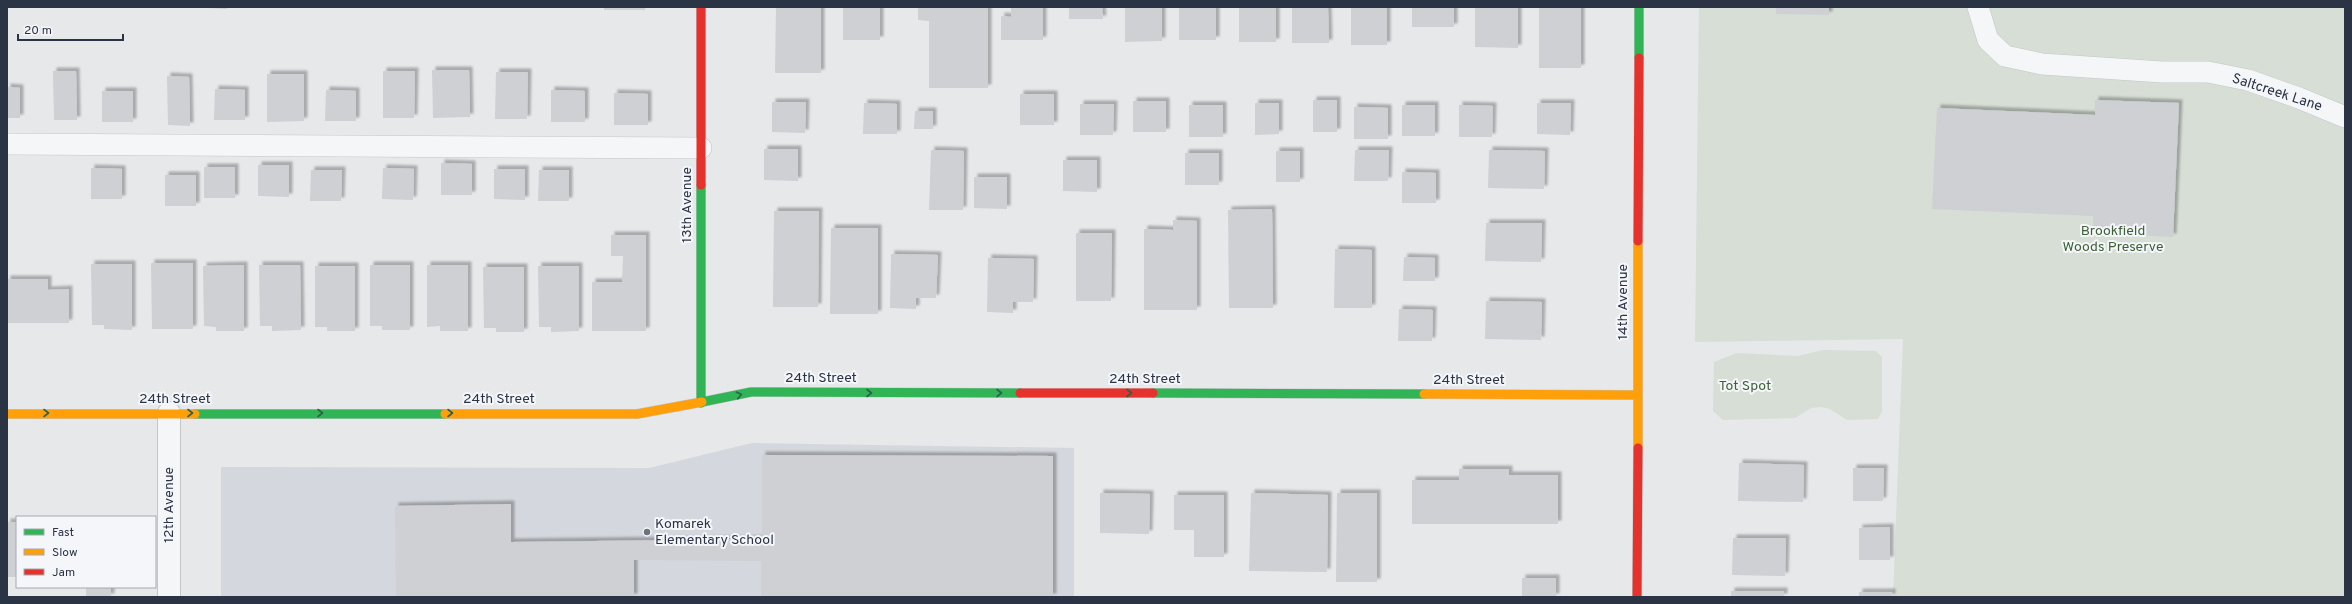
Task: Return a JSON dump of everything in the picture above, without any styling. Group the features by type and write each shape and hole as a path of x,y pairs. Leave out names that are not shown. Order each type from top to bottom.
{"street":[{"name":"13th Avenue","path":"701,7 701,403"},
{"name":"14th Avenue","path":"1637,597 1636,395 1639,7"},
{"name":"24th Street","path":"7,414 637,414 701,403 751,392 1636,395"},
{"name":"12th Avenue","path":"169,413 169,597"}],"lane":[{"name":"Saltcreek Lane","path":"1978,7 1978,13 1988,40 2005,56 2042,64 2162,72 2208,72 2248,80 2299,98 2345,117"},
{"path":"7,144 701,148"}],"shaded area":[{"name":"Komarek Elementary School","path":"752,443 1074,448 1074,597 221,597 221,467 649,468"}],"green space":[{"name":"Brookfield Woods Preserve","path":"1699,7 2345,7 2345,597 1893,597 1903,339 1695,342"},
{"name":"Tot Spot","path":"1823,350 1876,351 1882,357 1882,412 1878,419 1847,420 1830,409 1821,407 1811,408 1795,418 1723,420 1713,411 1714,362 1737,353 1798,356"}],"building":[{"path":"227,7 227,9 208,8"},
{"path":"604,7 645,7 645,10 604,10"},
{"path":"776,7 821,7 821,73 775,73"},
{"path":"843,7 880,7 880,40 843,40"},
{"path":"918,7 988,7 988,88 929,88 929,21 918,20"},
{"path":"1011,7 1043,7 1043,40 1001,40 1001,16 1011,17"},
{"path":"1069,7 1102,7 1103,19 1069,19"},
{"path":"1125,7 1162,7 1162,41 1125,42"},
{"path":"1179,7 1216,7 1216,40 1179,40"},
{"path":"1239,7 1276,7 1276,42 1239,42"},
{"path":"1292,7 1328,7 1329,43 1292,43"},
{"path":"1351,7 1387,7 1387,45 1351,45"},
{"path":"1412,7 1454,7 1454,27 1412,27"},
{"path":"1475,7 1518,7 1518,48 1475,47"},
{"path":"1539,7 1581,7 1581,68 1539,68"},
{"path":"1776,7 1829,7 1829,15 1776,14"},
{"path":"432,70 469,70 470,117 433,118"},
{"path":"53,71 76,71 77,120 54,120"},
{"path":"383,71 415,71 414,118 383,118"},
{"path":"496,72 528,72 527,119 495,119"},
{"path":"267,74 304,74 304,121 267,122"},
{"path":"167,76 189,77 190,126 168,125"},
{"path":"7,87 20,88 20,118 7,118"},
{"path":"215,89 245,90 245,120 214,120"},
{"path":"326,90 356,91 356,121 325,121"},
{"path":"551,90 585,91 585,122 551,122"},
{"path":"102,91 133,91 133,122 102,122"},
{"path":"614,93 648,94 648,125 614,125"},
{"path":"1020,94 1054,94 1054,125 1020,125"},
{"path":"1313,100 1337,100 1337,132 1313,132"},
{"path":"2095,100 2179,103 2173,237 2093,233 2093,216 1932,209 1937,108 2095,115"},
{"path":"1133,101 1166,101 1166,132 1133,132"},
{"path":"772,102 806,102 805,133 772,132"},
{"path":"864,103 897,104 897,134 863,134"},
{"path":"1255,103 1279,103 1279,134 1255,135"},
{"path":"1537,103 1571,103 1570,135 1537,134"},
{"path":"1080,104 1114,104 1113,135 1080,135"},
{"path":"1189,105 1223,105 1223,137 1189,137"},
{"path":"1402,105 1435,105 1435,136 1402,136"},
{"path":"1459,105 1493,106 1492,137 1459,137"},
{"path":"1354,107 1388,108 1388,139 1354,139"},
{"path":"915,111 933,111 933,129 914,129"},
{"path":"764,149 798,149 798,181 764,180"},
{"path":"931,150 964,151 963,210 929,210"},
{"path":"1355,150 1389,150 1388,181 1354,181"},
{"path":"1489,150 1545,151 1544,189 1488,188"},
{"path":"1276,151 1300,151 1300,182 1276,182"},
{"path":"1185,153 1219,153 1219,185 1185,185"},
{"path":"1063,160 1097,160 1097,192 1063,191"},
{"path":"441,163 472,164 472,195 441,195"},
{"path":"258,165 289,165 289,197 258,196"},
{"path":"204,167 235,167 235,198 204,198"},
{"path":"91,168 122,169 122,199 91,199"},
{"path":"383,168 414,169 413,200 382,199"},
{"path":"494,169 525,169 525,200 494,199"},
{"path":"311,170 342,170 341,201 310,201"},
{"path":"539,170 569,170 569,201 538,201"},
{"path":"1402,172 1436,173 1436,203 1402,203"},
{"path":"165,175 196,175 196,206 165,206"},
{"path":"974,177 1007,177 1007,209 974,208"},
{"path":"1272,209 1273,308 1229,308 1228,210"},
{"path":"774,211 819,211 818,307 773,307"},
{"path":"1173,220 1197,221 1197,310 1144,310 1144,229 1173,230"},
{"path":"1486,223 1542,223 1541,262 1485,261"},
{"path":"831,228 878,228 878,314 830,314"},
{"path":"1076,233 1112,233 1111,301 1076,301"},
{"path":"611,235 646,235 646,331 592,331 592,282 622,282 623,256 611,256"},
{"path":"1335,249 1372,250 1372,308 1334,308"},
{"path":"891,254 938,255 936,298 916,298 916,309 890,308"},
{"path":"1404,257 1435,258 1435,281 1403,281"},
{"path":"988,258 1034,259 1033,302 1013,302 1013,313 987,312"},
{"path":"151,263 193,263 193,329 152,329"},
{"path":"91,264 132,264 132,330 104,329 104,325 92,325"},
{"path":"244,265 244,331 216,331 216,327 204,326 203,266"},
{"path":"259,265 300,265 301,330 272,331 272,326 260,326"},
{"path":"370,265 410,265 410,330 382,330 382,326 370,326"},
{"path":"427,265 468,265 468,331 440,331 440,326 427,327"},
{"path":"315,266 355,266 355,331 327,331 327,327 315,327"},
{"path":"538,266 579,266 579,331 551,332 551,327 539,327"},
{"path":"483,267 524,267 524,332 496,332 496,328 484,328"},
{"path":"7,279 48,279 48,290 69,289 69,323 7,323"},
{"path":"1486,301 1542,302 1541,340 1485,339"},
{"path":"1399,309 1433,310 1432,341 1398,341"},
{"path":"762,455 1053,456 1053,597 761,597 761,561 634,560 634,597 396,597 395,506 511,504 511,542 762,539"},
{"path":"1739,463 1804,465 1803,502 1738,501"},
{"path":"1853,468 1884,468 1883,501 1853,501"},
{"path":"1459,469 1509,469 1509,475 1558,475 1558,524 1412,524 1412,480 1459,480"},
{"path":"1100,493 1150,494 1149,534 1100,533"},
{"path":"1251,493 1328,495 1327,572 1249,571"},
{"path":"1337,493 1377,493 1377,582 1336,582"},
{"path":"1174,495 1224,495 1224,557 1194,557 1194,530 1174,530"},
{"path":"7,522 16,522 16,577 7,577"},
{"path":"1890,527 1890,560 1859,560 1859,528"},
{"path":"1733,538 1786,538 1785,576 1732,575"},
{"path":"1522,578 1556,578 1556,597 1522,597"},
{"path":"86,588 111,588 111,597 86,597"},
{"path":"1731,591 1784,591 1784,597 1731,597"},
{"path":"1859,592 1892,592 1892,597 1859,597"}],"traffic: fast":[{"path":"1639,7 1639,58"},
{"path":"701,185 701,403"},
{"path":"702,402 751,392 1020,393"},
{"path":"1153,393 1424,394"},
{"path":"195,414 445,414"}],"traffic: slow":[{"path":"1638,241 1638,448"},
{"path":"1424,394 1636,395"},
{"path":"445,414 637,414 702,402"},
{"path":"7,414 195,414"}],"traffic: jam":[{"path":"701,7 701,185"},
{"path":"1638,241 1639,58"},
{"path":"1020,393 1153,393"},
{"path":"1637,597 1638,448"}],"place":[{"name":"Komarek Elementary School","path":"647,532"}]}
